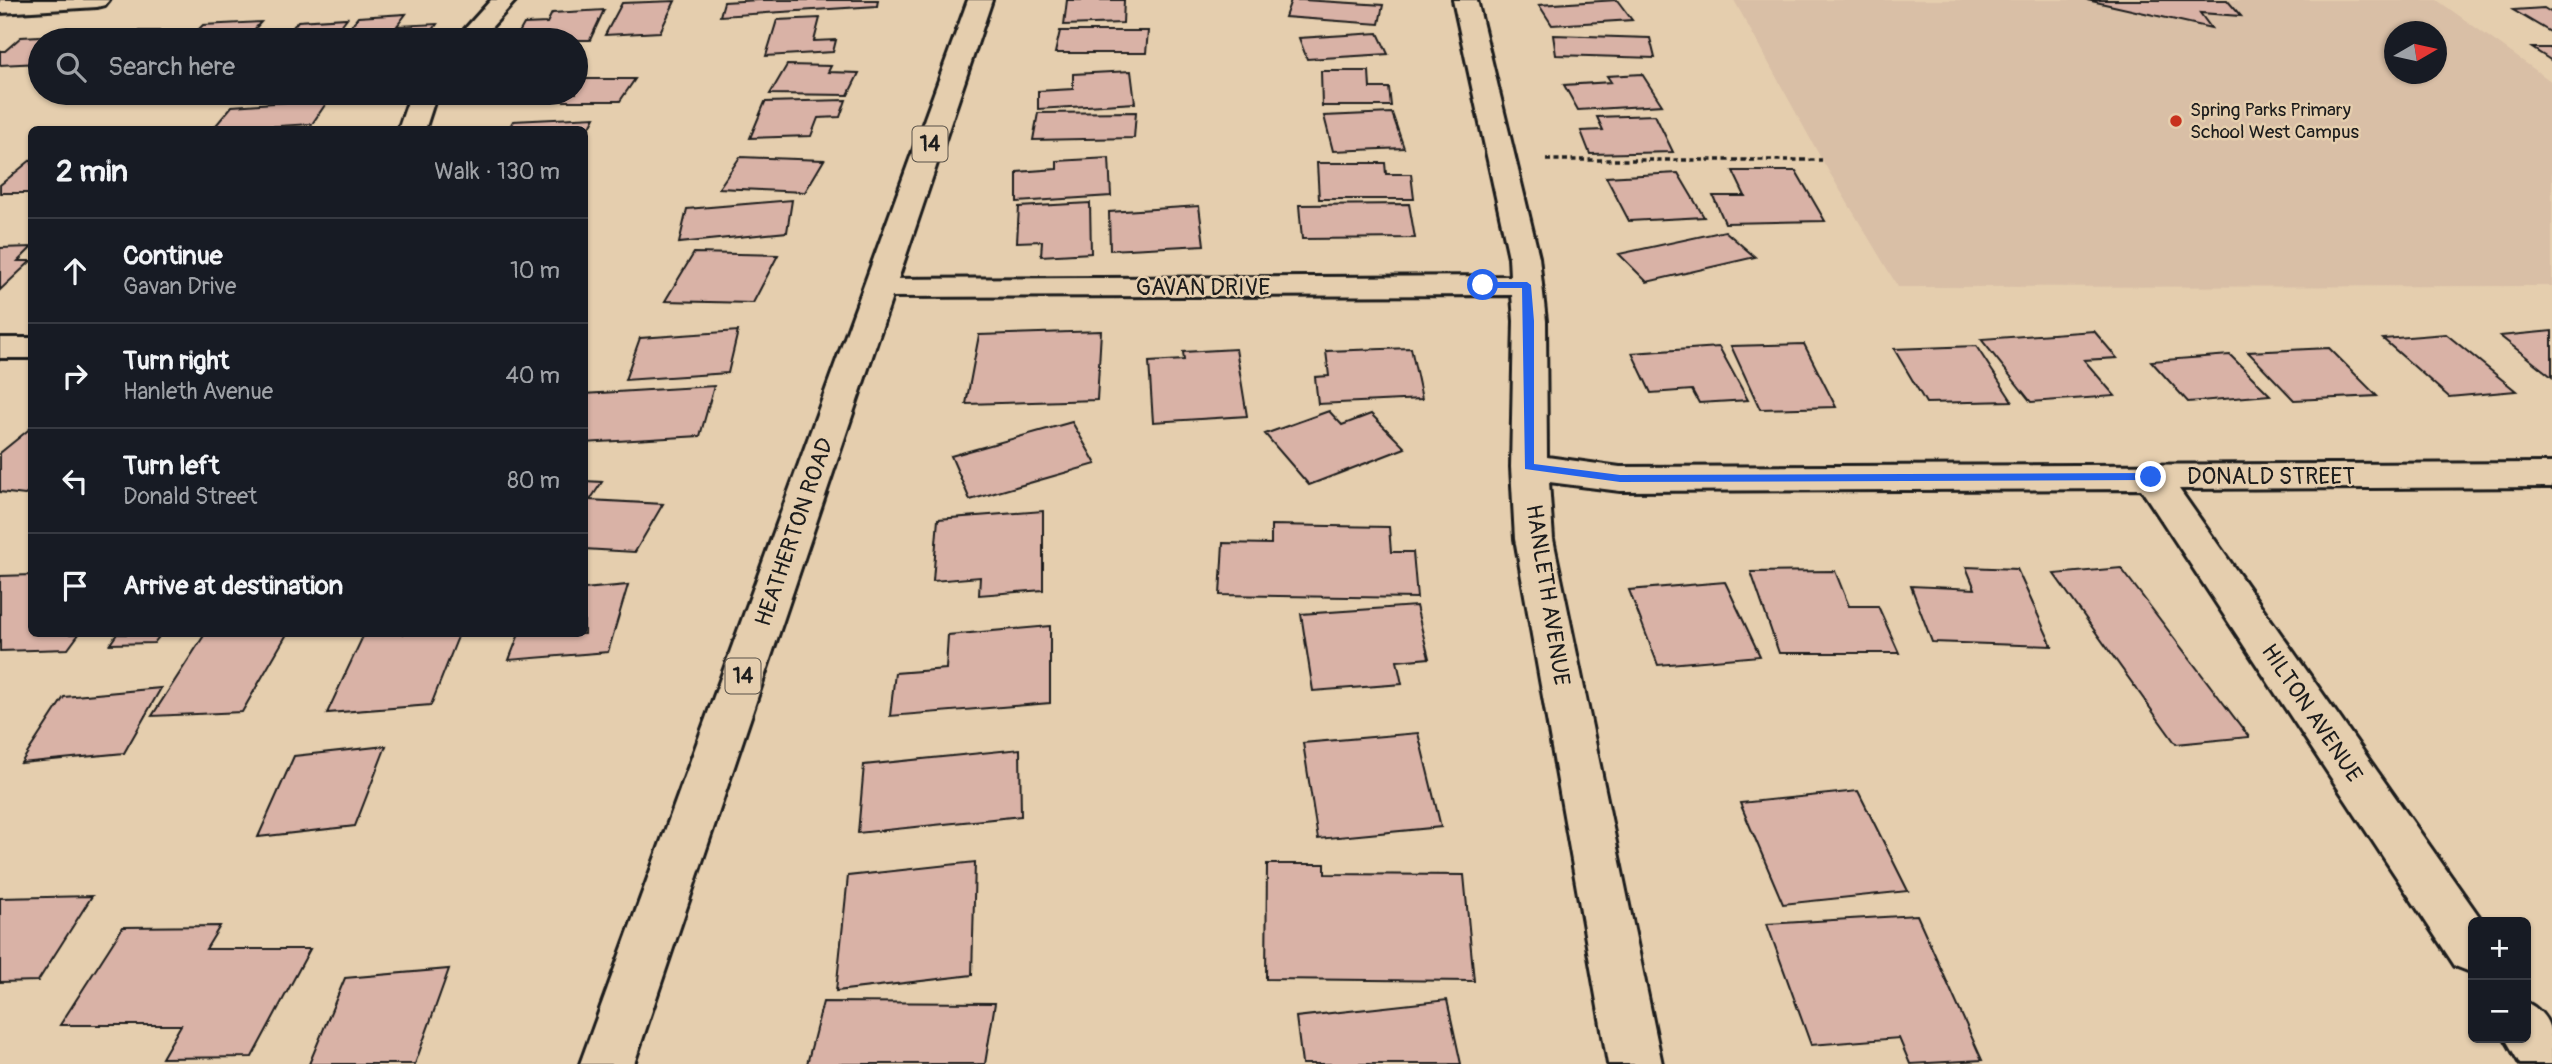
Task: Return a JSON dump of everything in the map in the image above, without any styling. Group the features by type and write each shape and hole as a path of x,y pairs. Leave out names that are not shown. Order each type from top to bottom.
{"street":[{"path":"0,6 97,0"},
{"path":"478,28 504,0"},
{"name":"HEATHERTON ROAD","path":"607,1064 980,0"},
{"name":"HANLETH AVENUE","path":"1465,0 1524,257 1530,321 1529,467 1534,539 1635,1064"},
{"path":"412,126 420,105"},
{"name":"GAVAN DRIVE","path":"880,288 1527,285"},
{"path":"0,348 28,348"},
{"name":"DONALD STREET","path":"1529,467 1620,479 2552,475"},
{"name":"HILTON AVENUE","path":"2151,477 2468,943"},
{"path":"2531,1034 2551,1064"}],"path":[{"path":"1544,160 1822,160"}],"shaded area":[{"name":"Spring Parks Primary School West Campus","path":"1734,0 2437,0 2552,82 2552,286 1898,287 1822,160"}],"building":[{"path":"878,0 877,6 720,16 724,2"},
{"path":"1067,0 1124,0 1123,23 1064,25"},
{"path":"1291,0 1383,5 1379,24 1285,17"},
{"path":"1617,0 1632,20 1552,25 1539,5"},
{"path":"2087,0 2227,0 2241,16 2200,13 2211,28"},
{"path":"675,1 660,32 605,35 622,3"},
{"path":"2544,8 2552,13 2552,33 2513,10"},
{"path":"604,10 590,40 588,28 522,28 524,24 547,23 552,13"},
{"path":"406,14 397,26 437,24 434,28 349,28 358,17"},
{"path":"347,18 339,28 292,28 298,21"},
{"path":"820,18 814,41 836,40 833,52 766,56 777,20"},
{"path":"261,22 256,28 200,28 203,25"},
{"path":"1060,31 1148,31 1146,53 1055,53"},
{"path":"1378,33 1388,54 1307,59 1299,38"},
{"path":"1553,35 1650,38 1655,58 1556,55"},
{"path":"21,37 28,37 28,64 0,65 0,51 5,51"},
{"path":"2532,48 2552,48 2552,61"},
{"path":"787,65 831,66 828,72 859,73 848,95 770,94"},
{"path":"1131,71 1135,103 1038,109 1038,91 1073,89 1073,74"},
{"path":"1321,71 1369,71 1370,88 1389,88 1391,106 1322,106"},
{"path":"1642,74 1662,105 1578,110 1564,85 1611,82 1607,76"},
{"path":"588,79 635,79 620,101 588,101"},
{"path":"846,100 840,117 818,118 811,136 750,138 765,102"},
{"path":"325,105 312,124 215,126 232,106"},
{"path":"1136,112 1134,138 1033,140 1038,113"},
{"path":"1392,113 1404,148 1333,151 1324,116"},
{"path":"1655,115 1673,152 1590,154 1581,131 1603,130 1597,117"},
{"path":"595,117 588,130 588,126 510,126 513,121"},
{"path":"740,157 824,160 805,192 719,188"},
{"path":"1109,158 1111,196 1017,202 1017,172 1057,169 1057,161"},
{"path":"28,162 28,193 0,193 0,185"},
{"path":"1317,163 1385,163 1386,174 1411,174 1414,199 1319,199"},
{"path":"1733,171 1796,171 1825,221 1725,223 1713,196 1745,196"},
{"path":"1678,173 1704,217 1629,221 1606,177"},
{"path":"792,200 787,232 679,243 687,209"},
{"path":"1090,203 1091,253 1041,256 1042,241 1017,242 1019,207"},
{"path":"1409,204 1415,238 1302,239 1299,205"},
{"path":"1199,206 1204,245 1110,250 1109,212"},
{"path":"1725,231 1755,257 1647,282 1619,254"},
{"path":"28,247 28,251 18,261 28,261 28,264 0,290 0,248"},
{"path":"694,253 778,255 753,303 665,301"},
{"path":"738,331 728,373 625,380 640,338"},
{"path":"1101,331 1097,400 966,404 979,335"},
{"path":"2094,331 2117,358 2084,360 2115,396 2031,402 1981,339"},
{"path":"2552,331 2552,377 2500,336"},
{"path":"2446,334 2516,391 2449,397 2383,339"},
{"path":"1804,344 1836,407 1760,409 1731,346"},
{"path":"1976,346 2012,401 1926,403 1894,349"},
{"path":"1719,347 1748,400 1699,403 1692,390 1651,393 1632,353"},
{"path":"1411,348 1422,399 1318,404 1315,377 1329,376 1326,351"},
{"path":"2329,348 2377,396 2294,400 2248,352"},
{"path":"1236,349 1247,416 1153,422 1149,362 1184,360 1183,352"},
{"path":"2230,355 2270,395 2188,402 2151,361"},
{"path":"714,386 700,436 588,443 588,394"},
{"path":"1329,411 1342,425 1371,414 1405,448 1309,485 1265,434"},
{"path":"1072,422 1096,464 970,500 951,456"},
{"path":"28,430 28,493 25,495 0,492 0,453"},
{"path":"588,481 602,482 590,500 663,504 635,552 588,549"},
{"path":"1043,511 1043,590 979,595 980,577 933,581 938,519"},
{"path":"1271,525 1389,527 1391,552 1413,552 1417,598 1220,595 1223,543 1271,544"},
{"path":"1966,567 2017,569 2052,646 1932,642 1911,586 1975,589"},
{"path":"2121,568 2249,737 2176,744 2054,574"},
{"path":"1835,571 1849,606 1878,606 1899,653 1779,653 1751,572"},
{"path":"28,575 28,637 77,637 68,649 0,651 0,576"},
{"path":"1725,582 1760,656 1658,665 1629,590"},
{"path":"628,585 608,652 509,660 518,637 588,637 588,589"},
{"path":"1416,606 1429,658 1397,661 1402,684 1313,691 1301,614"},
{"path":"1050,626 1050,703 890,716 895,673 946,669 948,635"},
{"path":"115,637 159,637 154,643 110,644"},
{"path":"203,637 285,637 242,712 152,716"},
{"path":"363,637 458,637 431,705 327,713"},
{"path":"161,688 124,753 21,763 64,697"},
{"path":"1418,733 1441,827 1318,839 1303,743"},
{"path":"386,746 355,826 258,837 294,756"},
{"path":"1020,749 1021,816 858,833 864,765"},
{"path":"1858,791 1908,891 1783,904 1740,803"},
{"path":"975,862 972,975 836,991 848,876"},
{"path":"1267,864 1325,864 1325,874 1464,875 1474,981 1266,979"},
{"path":"92,896 38,981 0,982 0,898"},
{"path":"1917,915 1982,1060 1910,1064 1899,1038 1811,1045 1767,924"},
{"path":"220,926 206,949 310,949 252,1057 162,1058 181,1025 60,1025 123,927"},
{"path":"449,969 415,1064 309,1064 345,978"},
{"path":"1447,1000 1461,1064 1302,1064 1296,1017"},
{"path":"823,1002 995,1003 985,1064 807,1064"}],"place":[{"name":"Spring Parks Primary School West Campus","path":"2176,121"}],"route":[{"path":"1483,285 1527,285 1530,321 1529,467 1620,479 2151,477"}]}
